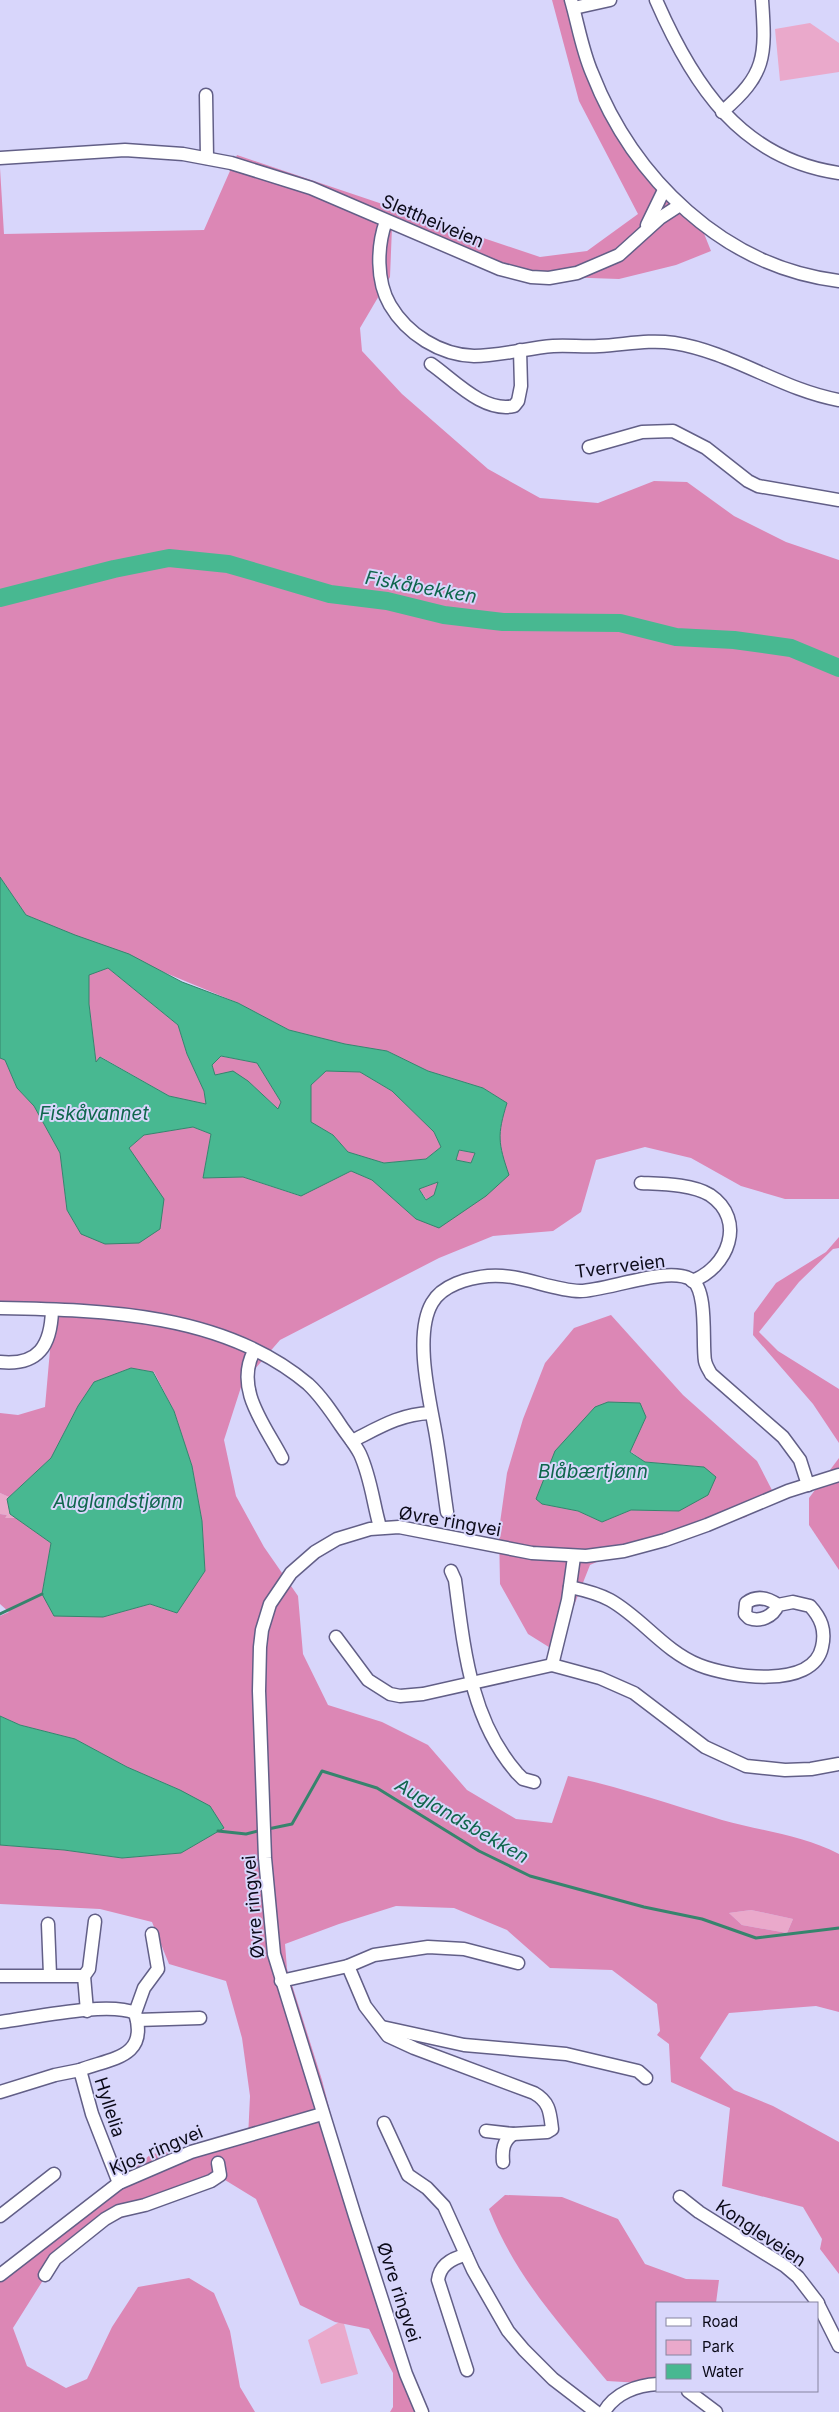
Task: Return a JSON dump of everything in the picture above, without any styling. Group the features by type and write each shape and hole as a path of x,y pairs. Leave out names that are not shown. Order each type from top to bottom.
{"street":[{"path":"610,0 573,4 591,72 612,117 632,151 664,190 716,234 761,259 812,277 839,281"},
{"path":"656,0 685,59 722,112 771,151 804,164 839,173"},
{"path":"722,112 748,88 760,62 764,37 762,0"},
{"path":"206,95 207,158"},
{"name":"Slettheiveien","path":"0,158 125,150 183,154 207,158 283,178 500,269 540,277 565,276 598,265 619,255 680,205"},
{"name":"Slettheiveien","path":"640,236 652,217 664,190"},
{"path":"386,221 380,243 382,288 393,310 409,330 432,346 474,356 554,346 601,346 638,342 676,343 734,362 810,392 839,400"},
{"path":"431,364 467,392 491,403 509,407 514,406 520,395 520,350"},
{"path":"589,447 642,432 673,431 706,448 748,481 758,486 839,500"},
{"path":"642,1183 668,1185 703,1192 710,1196 724,1210 728,1220 729,1238 723,1258 707,1274 692,1280 698,1288 702,1307 706,1364 711,1374 783,1437 800,1460 808,1486"},
{"name":"Tverrveien","path":"447,1512 435,1429 430,1413 424,1358 428,1314 432,1303 451,1286 474,1278 500,1276 528,1280 569,1291 596,1290 660,1276 692,1280"},
{"path":"0,1308 131,1315 216,1334 254,1351 308,1385 332,1412 352,1441 367,1471 380,1527"},
{"path":"0,1362 19,1363 43,1350 49,1335 52,1310"},
{"path":"254,1351 247,1374 249,1394 282,1458"},
{"path":"352,1441 394,1419 430,1413"},
{"name":"Øvre ringvei","path":"422,2412 406,2374 322,2114 281,1981 272,1938 266,1858 259,1663 262,1630 270,1604 291,1573 316,1552 347,1535 380,1527 419,1530 532,1553 574,1556 624,1550 665,1540 839,1475"},
{"path":"552,1664 561,1635 574,1556"},
{"path":"451,1571 471,1682 486,1729 517,1774 528,1781 534,1782"},
{"path":"570,1587 588,1591 611,1600 665,1644 698,1664 749,1676 797,1673 808,1669 821,1651 824,1630 816,1612 810,1606 800,1602 778,1606"},
{"path":"336,1637 368,1680 390,1694 400,1696 423,1694 552,1664 600,1678 634,1693 705,1747 746,1766 785,1770 811,1769 839,1764"},
{"path":"87,2011 84,1976 88,1969 95,1922"},
{"path":"48,1924 50,1975"},
{"name":"Hyllelia","path":"0,2092 55,2075 80,2070 128,2053 135,2044 138,2035 136,2017 144,1988 158,1969 152,1934"},
{"path":"281,1981 348,1966 374,1955 428,1947 464,1948 518,1963"},
{"path":"348,1966 365,2006 379,2027 388,2036 406,2045 512,2084 542,2098 550,2109 552,2129 548,2132 512,2134 486,2131"},
{"path":"0,1976 84,1976"},
{"path":"0,2022 87,2011 128,2010 136,2017 200,2018"},
{"path":"379,2027 464,2045 566,2054 638,2071 646,2078"},
{"name":"Hyllelia","path":"80,2070 92,2114 119,2183"},
{"name":"Kjos ringvei","path":"0,2274 119,2183 191,2152 322,2114"},
{"path":"384,2123 408,2175 427,2188 444,2206 466,2255 495,2311 519,2345 553,2379 596,2412"},
{"path":"503,2162 503,2146 506,2139 512,2134"},
{"name":"Kjos ringvei","path":"45,2275 55,2259 105,2218 119,2210 146,2205 211,2181 220,2175 218,2163"},
{"path":"0,2216 54,2174"},
{"name":"Kongleveien","path":"680,2197 698,2212 785,2266 803,2282 817,2302"},
{"path":"466,2255 457,2257 444,2265 439,2272 438,2280 466,2370"},
{"name":"Kongleveien","path":"819,2305 839,2346"},
{"path":"604,2412 610,2403 630,2390 640,2386 656,2384"},
{"path":"689,2392 716,2412"}],"green space":[{"path":"810,23 839,43 839,72 780,81 775,29"},
{"path":"0,1493 9,1497 7,1499 10,1514 16,1518 4,1518 7,1515 0,1514"},
{"path":"751,1910 793,1919 787,1933 742,1925 729,1913"},
{"path":"343,2320 358,2374 321,2384 308,2340"}],"shaded area":[{"path":"552,0 588,0 583,1 581,33 620,140 701,226 711,251 676,265 619,279 560,277 503,266 392,227 390,277 360,328 362,351 402,394 488,469 540,498 598,503 654,481 687,482 734,516 786,542 839,560 839,1199 785,1199 741,1186 691,1158 645,1147 596,1160 581,1212 553,1231 493,1236 439,1258 280,1340 242,1384 224,1440 236,1496 264,1547 298,1596 303,1654 328,1705 382,1722 428,1745 467,1790 516,1819 552,1823 568,1776 626,1791 722,1820 811,1842 839,1854 839,2012 816,2006 729,2013 700,2058 734,2090 773,2106 839,2142 839,2274 820,2249 822,2239 803,2207 722,2186 730,2108 671,2082 669,2044 657,2035 660,2031 657,2004 612,1970 550,1968 507,1930 454,1908 396,1906 285,1944 287,1969 322,2080 351,2193 422,2412 390,2412 393,2407 393,2373 369,2329 335,2322 300,2305 256,2199 225,2180 166,2198 111,2223 62,2250 13,2328 27,2366 66,2388 87,2379 112,2327 138,2287 189,2278 214,2293 230,2331 240,2387 255,2412 0,2412 0,2274 63,2230 151,2154 211,2147 248,2138 250,2096 242,2038 226,1981 169,1964 152,1922 100,1909 0,1904 0,1845 64,1850 122,1858 181,1853 223,1828 180,1790 127,1767 75,1739 20,1725 0,1716 0,1616 9,1612 0,1604 0,1514 7,1515 5,1518 16,1518 51,1543 42,1594 103,1617 150,1604 177,1613 205,1571 202,1521 192,1466 174,1411 154,1372 131,1368 94,1382 78,1406 51,1458 9,1497 0,1493 0,1413 18,1415 45,1407 50,1350 46,1306 0,1301 0,1058 5,1060 17,1088 34,1106 60,1153 67,1210 81,1234 138,1164 129,1148 144,1135 193,1127 211,1134 203,1178 243,1177 300,1196 351,1171 372,1180 416,1219 508,1174 500,1139 500,1131 507,1103 483,1088 428,1071 387,1051 345,1044 289,1030 238,1003 26,915 0,877 0,168 4,234 204,230 237,155 540,257 587,251 638,214 579,101","holes":["751,1910 793,1919 787,1933 742,1925 729,1913"]},
{"path":"108,968 178,1025 187,1054 204,1091 206,1104 169,1096 101,1057 96,1063 89,1004 89,974"},
{"path":"220,1056 257,1063 281,1102 278,1109 248,1081 215,1076 212,1065"},
{"path":"326,1071 360,1072 392,1091 434,1132 441,1147 426,1159 384,1163 348,1152 333,1135 311,1122 311,1085"},
{"path":"459,1150 475,1153 471,1163 456,1160"},
{"path":"438,1182 434,1195 427,1200 419,1189"},
{"path":"839,1237 839,1248 833,1249 799,1282 759,1332 778,1351 839,1389 839,1443 813,1404 753,1335 754,1313 776,1283 826,1252"},
{"path":"611,1315 683,1395 757,1461 774,1494 746,1517 693,1533 636,1544 590,1565 571,1613 552,1649 528,1634 500,1584 499,1530 507,1473 523,1419 545,1363 574,1328","holes":["639,1403 646,1417 630,1451 645,1462 704,1467 679,1511 631,1510 602,1522 578,1511 542,1504"]},
{"path":"839,1458 839,1570 809,1525 809,1498"},
{"path":"505,2195 562,2197 618,2219 645,2264 686,2279 719,2280 716,2302 656,2302 656,2384 607,2381 526,2279 512,2257 489,2209"}],"water":[{"name":"Fiskåvannet","path":"0,877 26,915 129,954 182,982 238,1003 289,1030 345,1044 387,1051 428,1071 483,1088 507,1103 500,1131 500,1139 509,1175 486,1196 439,1228 416,1219 372,1180 351,1171 301,1196 243,1177 203,1178 211,1134 193,1127 144,1135 129,1148 164,1199 160,1229 139,1243 105,1244 81,1234 67,1210 60,1153 34,1106 17,1088 5,1060 0,1058","holes":["108,968 178,1025 187,1054 204,1091 206,1104 169,1096 100,1057 96,1062 89,1004 89,975","221,1056 257,1063 281,1102 278,1109 248,1081 233,1071 215,1075 212,1065","326,1071 360,1072 392,1091 434,1132 441,1147 426,1159 384,1163 348,1152 333,1135 311,1122 311,1085","459,1150 475,1153 471,1163 456,1160","438,1182 434,1195 426,1200 419,1189"]},
{"name":"Auglandstjønn","path":"131,1368 153,1372 174,1411 192,1466 202,1521 205,1571 177,1613 150,1604 103,1617 54,1616 42,1594 51,1543 10,1514 7,1499 51,1458 78,1406 94,1382"},
{"name":"Blåbærtjønn","path":"608,1402 640,1403 646,1417 630,1452 645,1462 704,1467 716,1477 708,1495 679,1511 631,1510 602,1522 578,1511 542,1504 536,1499 555,1451 595,1407"},
{"path":"0,1716 20,1725 75,1739 127,1767 180,1790 210,1806 224,1828 181,1853 122,1858 64,1850 0,1845"}],"waterway":[{"name":"Fiskåbekken","path":"0,598 114,569 169,558 228,564 330,594 387,601 444,615 503,622 620,623 676,637 734,640 791,648 839,668"},
{"path":"0,1614 42,1594"},
{"name":"Auglandsbekken","path":"268,1829 292,1824 322,1771 377,1788 479,1851 530,1876 644,1907 702,1919 756,1938 839,1928"},
{"name":"Auglandsbekken","path":"218,1831 246,1834 262,1830"}]}
